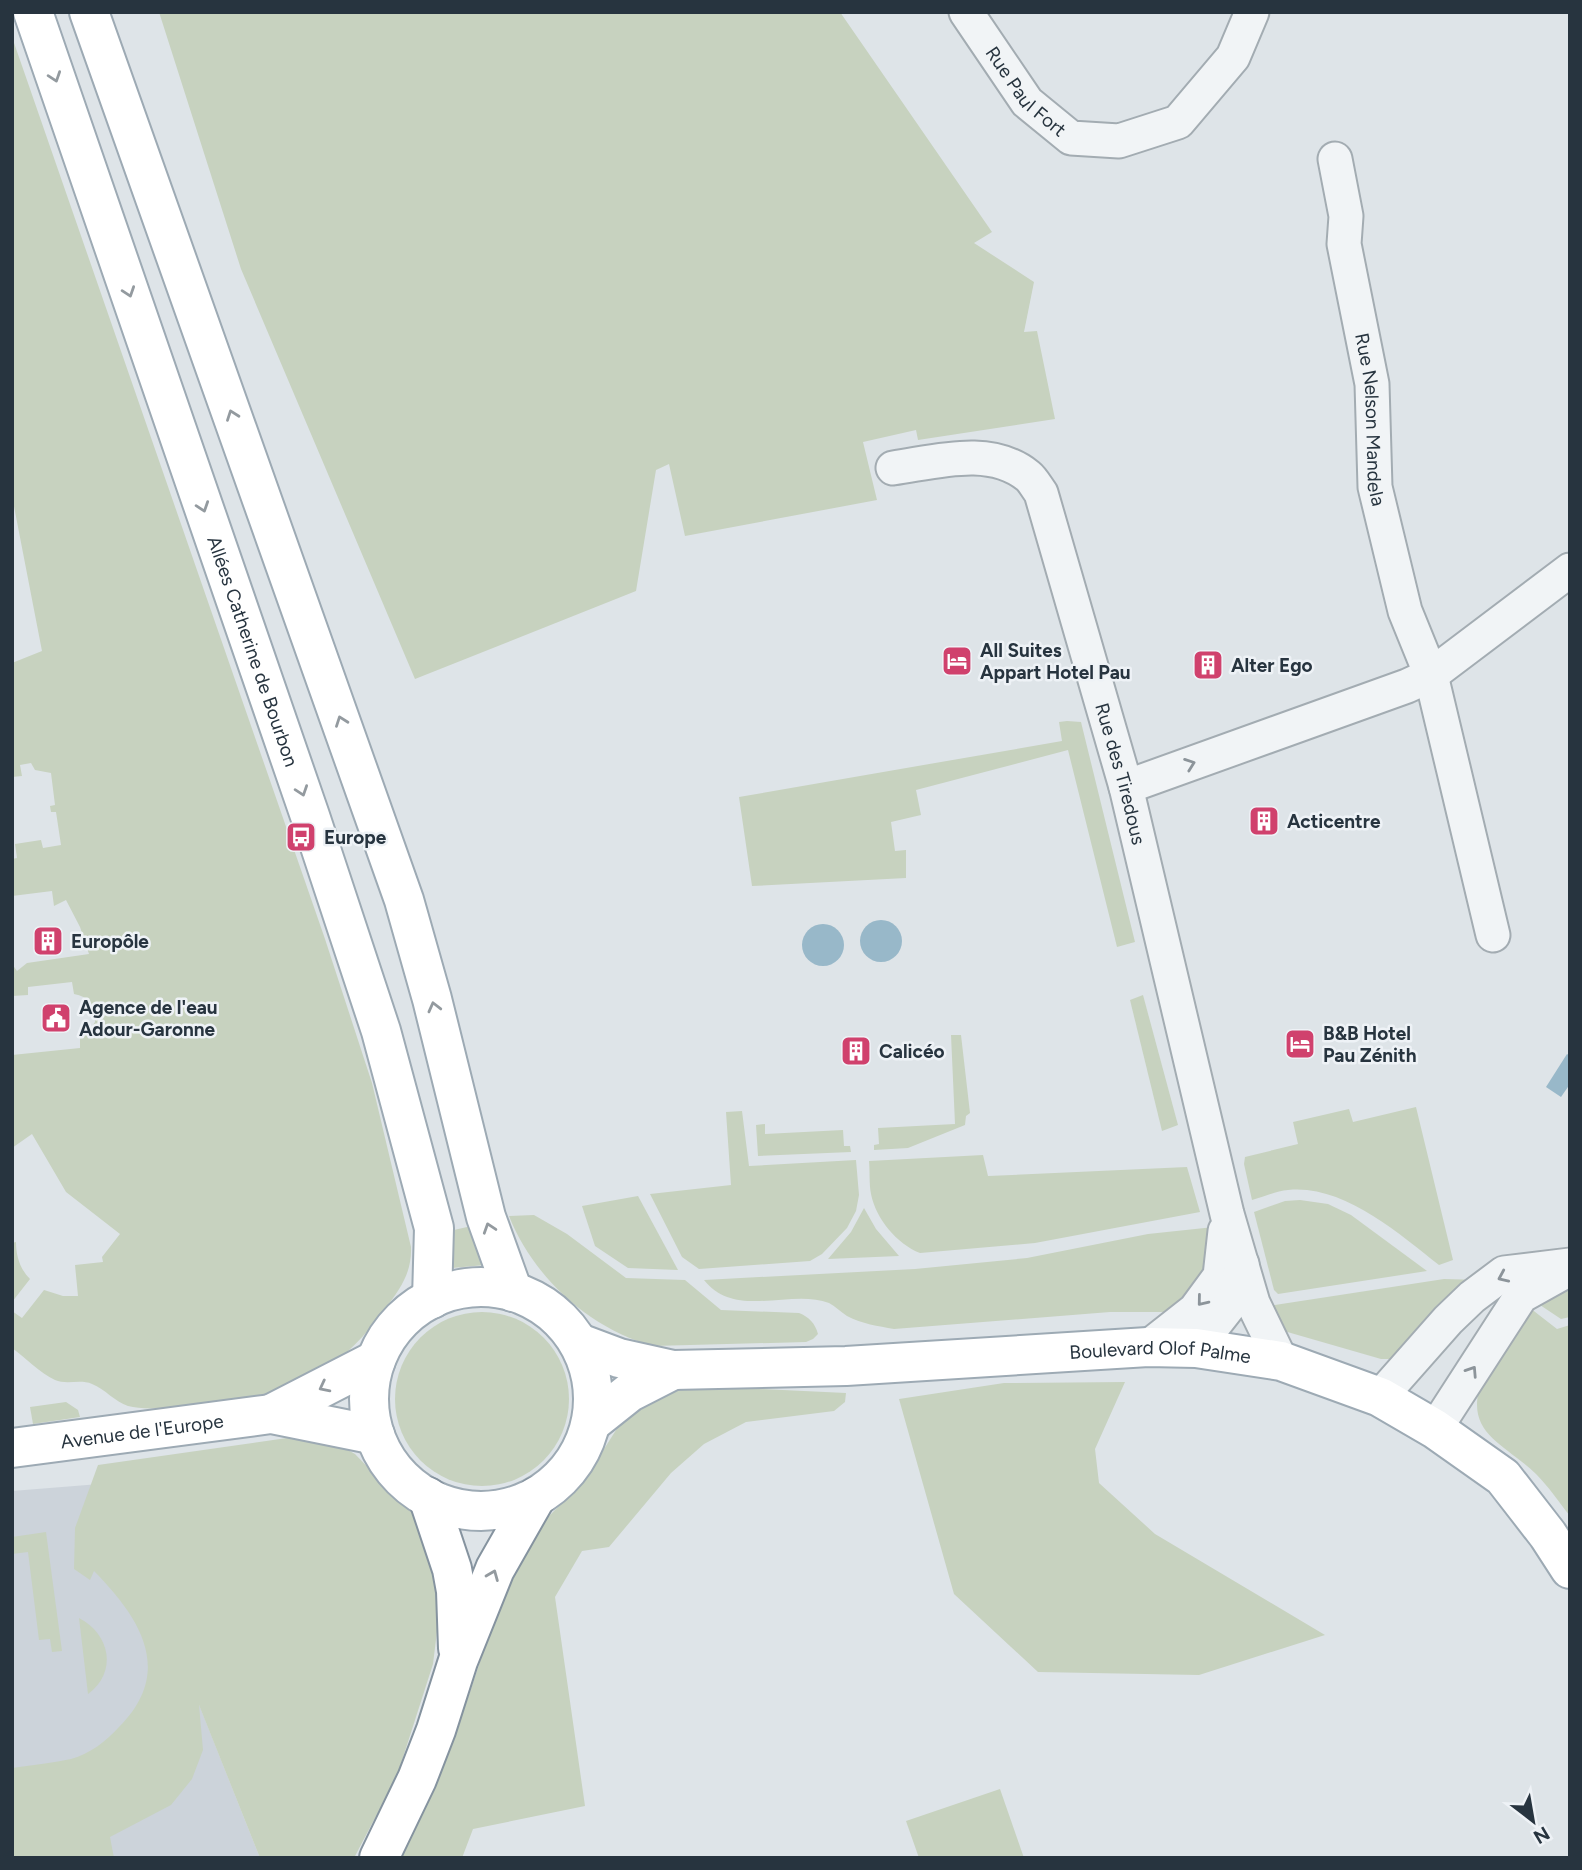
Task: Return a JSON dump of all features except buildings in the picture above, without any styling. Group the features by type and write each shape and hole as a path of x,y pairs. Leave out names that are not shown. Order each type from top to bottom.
{"main road":[{"name":"Allées Catherine de Bourbon","path":"33,12 310,816 381,1031 435,1228 432,1299"},
{"path":"89,12 404,900 432,999 486,1217 513,1292"},
{"path":"480,1287 513,1292 535,1300 548,1309 560,1319 579,1343 593,1382 591,1423 577,1458 552,1486 536,1497 516,1506 494,1510 449,1506 412,1488 389,1462 375,1435 369,1397 376,1360 384,1343 405,1317 432,1299 458,1289 480,1287"},
{"name":"Boulevard Olof Palme","path":"579,1343 619,1358 673,1370 854,1365 1148,1347 1196,1348 1280,1361 1380,1397 1435,1429 1503,1477 1548,1535 1570,1569"},
{"name":"Avenue de l'Europe","path":"271,1414 376,1360"},
{"name":"Boulevard Olof Palme","path":"591,1423 630,1392 673,1370"},
{"name":"Avenue de l'Europe","path":"12,1448 271,1414 375,1435"},
{"path":"428,1497 452,1569 458,1661"},
{"path":"379,1858 417,1779 458,1661 495,1569 536,1497"}],"street":[{"name":"Rue Paul Fort","path":"966,12 1027,102 1071,138 1119,141 1178,122 1233,57 1252,12"},
{"name":"Rue Nelson Mandela","path":"1335,159 1346,216 1344,244 1372,384 1375,487 1405,611 1431,674 1493,934"},
{"name":"Rue des Tiredous","path":"893,468 972,457 1006,463 1029,476 1041,493 1126,787 1227,1214 1253,1303 1280,1361"},
{"path":"1126,787 1395,691 1431,674 1570,570"},
{"name":"Rue des Tiredous","path":"1148,1347 1195,1310 1220,1276 1227,1214"},
{"name":"Rue des Tiredous","path":"1196,1348 1236,1297 1242,1264"},
{"path":"1380,1397 1448,1320 1503,1273 1570,1267"},
{"path":"1435,1429 1521,1296 1570,1267"}],"shaded area":[{"path":"112,1483 260,1858 12,1858 12,1491"}],"green space":[{"path":"159,12 840,12 992,232 974,243 1034,282 1024,332 1037,331 1055,419 918,440 916,430 863,442 877,500 685,536 669,464 656,470 636,591 415,679 241,269"},
{"path":"12,37 325,939 372,1083 411,1247 407,1273 400,1287 365,1334 345,1354 304,1381 256,1396 229,1401 163,1408 128,1406 92,1384 55,1380 12,1348 12,1311 22,1318 44,1290 63,1296 78,1296 75,1265 103,1262 102,1257 120,1234 66,1192 32,1134 12,1148 12,1055 80,1048 80,1037 95,1022 90,1003 74,994 72,982 28,987 28,995 12,996 12,964 17,971 27,963 89,954 80,927 66,900 54,906 52,891 12,896 12,859 17,858 15,844 41,840 43,848 61,845 56,812 51,812 50,806 55,805 51,773 35,770 31,763 20,765 22,776 12,777 12,663 42,651 12,496"},
{"path":"1059,722 1081,722 1135,942 1117,947 1068,750 916,790 921,815 891,822 895,851 906,850 906,878 752,886 739,797 1062,741"},
{"path":"1143,995 1178,1125 1162,1131 1130,1000"},
{"path":"951,1035 961,1035 970,1113 966,1116 965,1125 908,1148 874,1150 874,1145 879,1144 878,1128 955,1124"},
{"path":"1416,1107 1453,1260 1439,1265 1369,1213 1329,1195 1309,1190 1288,1190 1252,1200 1244,1164 1245,1157 1298,1144 1293,1122 1349,1109 1353,1122"},
{"path":"742,1111 749,1166 856,1160 859,1195 856,1211 847,1228 822,1254 810,1261 699,1269 682,1257 650,1194 731,1185 726,1112"},
{"path":"765,1124 765,1134 843,1130 844,1146 850,1146 851,1152 758,1156 756,1125"},
{"path":"983,1155 988,1176 1187,1167 1200,1212 1035,1243 920,1253 903,1244 889,1230 871,1194 869,1161"},
{"path":"638,1196 678,1270 628,1268 595,1246 582,1206"},
{"path":"1285,1201 1328,1204 1351,1215 1427,1271 1278,1294 1274,1290 1254,1212"},
{"path":"864,1208 876,1229 899,1256 828,1259 851,1232"},
{"path":"534,1215 567,1234 626,1278 685,1280 721,1310 799,1313 811,1321 818,1334 806,1342 653,1346 630,1338 607,1327 566,1298 533,1260 509,1216"},
{"path":"476,1225 485,1265 452,1268 445,1232"},
{"path":"1214,1227 1215,1272 1167,1312 1110,1312 894,1329 858,1321 829,1303 814,1299 747,1301 731,1298 717,1292 704,1280 915,1269 1027,1258 1148,1234"},
{"path":"16,1242 19,1262 30,1279 12,1302 12,1243"},
{"path":"1444,1279 1481,1280 1395,1359 1381,1359 1277,1329 1268,1306"},
{"path":"1570,1288 1570,1317 1561,1319 1540,1305 1542,1301"},
{"path":"1530,1308 1557,1329 1570,1325 1570,1516 1536,1474 1489,1434 1481,1423 1477,1410 1478,1395 1488,1368"},
{"path":"482,1312 515,1318 544,1337 563,1366 569,1399 563,1432 544,1461 515,1480 482,1486 449,1480 420,1461 401,1432 395,1399 401,1366 420,1337 449,1318"},
{"path":"1125,1382 1095,1449 1099,1483 1155,1534 1325,1635 1199,1675 1038,1672 954,1594 899,1399 1004,1383"},
{"path":"696,1386 846,1393 845,1402 834,1411 746,1422 704,1444 671,1473 609,1547 582,1551 555,1597 585,1806 473,1829 462,1858 401,1858 437,1780 504,1589 537,1528 583,1482 618,1427 644,1405 670,1393"},
{"path":"66,1402 78,1410 80,1417 33,1424 30,1407"},
{"path":"311,1437 337,1444 355,1454 416,1517 436,1576 439,1615 433,1664 397,1776 354,1858 260,1858 199,1705 203,1750 192,1779 171,1805 110,1837 114,1858 12,1858 12,1768 71,1759 91,1750 119,1727 136,1706 145,1686 148,1665 145,1646 137,1626 111,1589 94,1571 90,1580 74,1569 75,1528 98,1465 287,1438"},
{"path":"46,1532 62,1651 52,1652 50,1639 39,1640 28,1552 12,1554 12,1537"},
{"path":"79,1618 98,1634 106,1654 104,1675 88,1694"},
{"path":"1000,1789 1024,1858 919,1858 906,1821"}],"water":[{"path":"881,920 896,926 902,941 896,956 881,962 866,956 860,941 866,926"},
{"path":"823,924 838,930 844,945 838,960 823,966 808,960 802,945 808,930"},
{"path":"1567,1054 1570,1056 1570,1084 1561,1097 1546,1087"}],"place":[{"name":"All Suites Appart Hotel Pau","path":"957,661"},
{"name":"Alter Ego","path":"1208,665"},
{"name":"Acticentre","path":"1264,821"},
{"name":"Europe","path":"301,837"},
{"name":"Europôle","path":"48,941"},
{"name":"Agence de l'eau Adour-Garonne","path":"56,1018"},
{"name":"B&B Hotel Pau Zénith","path":"1300,1044"},
{"name":"Calicéo","path":"856,1051"}]}
